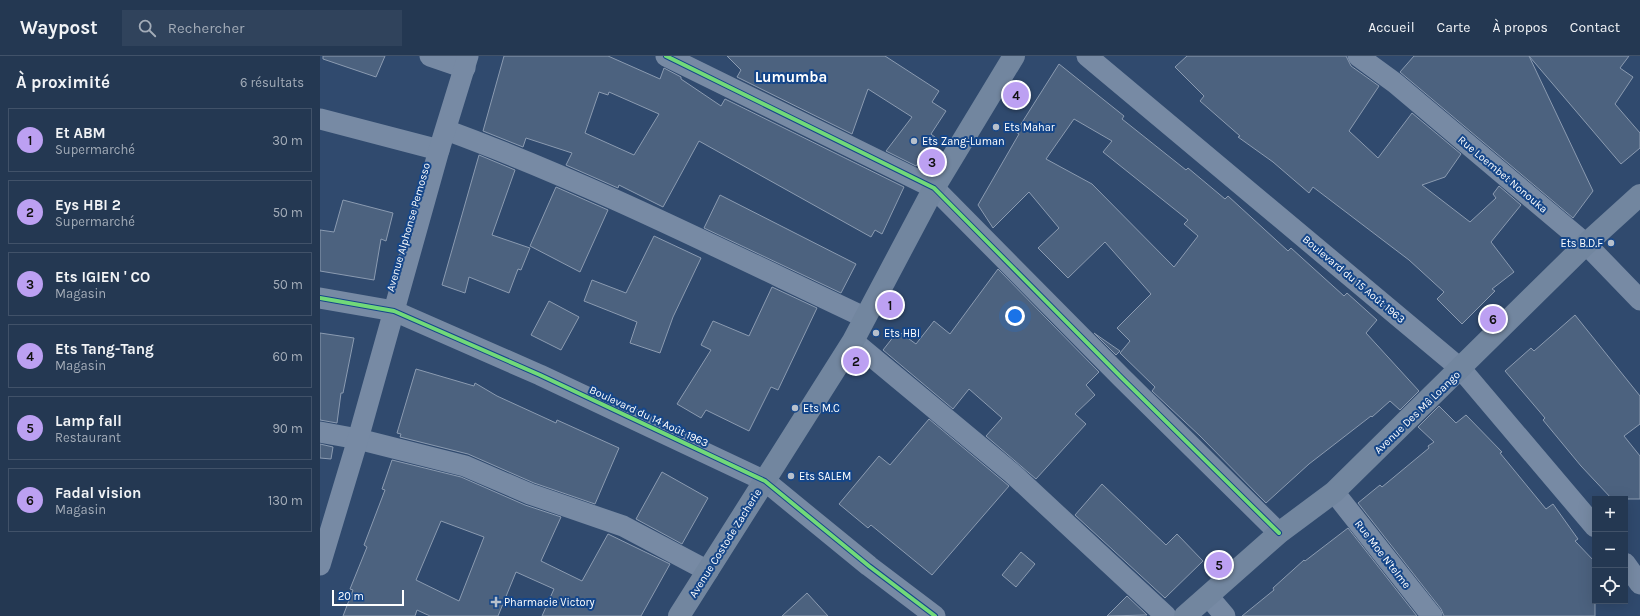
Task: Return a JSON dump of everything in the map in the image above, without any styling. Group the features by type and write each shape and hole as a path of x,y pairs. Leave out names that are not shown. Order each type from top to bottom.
{"street":[{"path":"430,56 467,62"},
{"path":"666,56 934,188 1116,373 1279,533"},
{"name":"Avenue Costode Zacherie","path":"679,616 853,341 864,317 934,188 1014,56"},
{"name":"Boulevard du 15 Août 1963","path":"1087,56 1461,369 1592,523"},
{"name":"Rue Loembet Nonouka","path":"1358,56 1395,83 1586,244 1640,300"},
{"name":"Avenue Alphonse Pemosso","path":"322,553 358,439 439,150 467,62"},
{"path":"320,119 439,150"},
{"path":"446,130 501,150 585,186 864,317"},
{"name":"Avenue Des Mâ Loango","path":"1185,616 1279,533 1334,492 1461,369 1586,244 1640,196"},
{"name":"Boulevard du 14 Août 1963","path":"320,298 394,312 540,375 765,481 869,566 935,616"},
{"path":"853,341 1013,474 1166,616"},
{"path":"320,432 358,439 464,466 530,494 623,526 708,571"},
{"name":"Rue Moe N'telme","path":"1334,492 1432,616"},
{"path":"1628,567 1640,584"},
{"path":"1208,596 1225,616"}],"building":[{"path":"323,56 385,56 376,77 323,59"},
{"path":"504,56 608,56 660,79 664,68 681,77 681,79 721,106 725,99 904,187 882,234 875,230 871,237 699,141 663,207 619,185 618,188 566,165 572,153 526,138 523,147 483,131","holes":["599,92 608,95 609,92 659,114 634,155 585,133"]},
{"path":"727,56 885,56 939,91 932,102 946,111 931,134 936,138 916,166 886,151 912,117 868,89 852,134 737,77 741,70"},
{"path":"1187,56 1346,56 1351,66 1379,86 1349,131 1378,158 1412,113 1461,154 1445,177 1422,185 1470,222 1496,198 1493,194 1499,186 1521,205 1491,242 1514,272 1492,289 1495,291 1462,324 1437,299 1444,292 1409,260 1313,187 1309,193 1273,162 1238,137 1240,136 1200,101 1204,96 1175,67"},
{"path":"1414,56 1529,56 1593,191 1573,218 1400,72"},
{"path":"1529,56 1629,56 1620,68 1633,77 1615,104 1640,133 1640,148 1621,164"},
{"path":"1059,64 1124,116 1122,119 1186,170 1188,168 1225,199 1228,196 1288,251 1291,248 1344,296 1347,293 1377,320 1366,333 1419,391 1400,410 1390,401 1372,417 1371,416 1309,464 1266,503 1200,436 1152,391 1155,387 1120,353 1130,341 1117,328 1151,294 1105,242 1068,278 1038,248 1059,228 1029,192 993,228 978,205 1019,134 1016,132","holes":["1074,119 1112,141 1103,152 1188,220 1184,224 1198,236 1174,267 1092,184 1046,159"]},
{"path":"479,155 515,170 492,235 530,248 521,270 518,269 509,293 469,277 465,293 442,285"},
{"path":"556,187 608,210 580,272 530,246"},
{"path":"720,195 856,264 841,293 704,228"},
{"path":"343,200 393,213 386,241 381,239 374,280 320,271 320,230 334,232"},
{"path":"654,236 701,258 673,317 660,353 630,343 637,322 584,301 592,280 626,293"},
{"path":"998,269 1099,372 1086,385 1095,395 1075,414 1086,424 1036,479 986,436 1002,418 969,389 953,409 883,350 898,331 916,344 934,321 950,334"},
{"path":"772,287 817,308 778,390 771,387 749,431 706,410 701,418 677,404 711,350 701,345 713,321 749,336"},
{"path":"549,301 579,317 561,350 531,335"},
{"path":"1575,315 1640,396 1640,424 1624,436 1640,456 1640,499 1628,499 1628,496 1609,496 1581,466 1543,420 1545,418 1505,371 1531,348 1534,351"},
{"path":"320,333 354,338 343,393 341,393 337,423 320,420"},
{"path":"1094,333 1120,351 1116,355"},
{"path":"416,369 474,386 475,383 497,396 556,423 557,420 619,448 595,504 534,483 468,454 400,437 401,434 397,433"},
{"path":"1439,406 1456,423 1466,415 1502,452 1500,453 1546,509 1553,504 1578,539 1575,541 1592,559 1592,604 1595,604 1595,616 1444,616 1441,609 1358,503 1380,485 1382,487 1429,448 1428,446 1434,442 1418,427"},
{"path":"929,419 1009,486 932,575 871,525 868,528 839,504 879,456 890,465"},
{"path":"320,444 333,447 331,459 320,458"},
{"path":"392,460 461,477 525,505 561,517 541,561 582,581 608,534 670,564 641,616 542,616 554,589 516,572 498,616 430,616 417,610 415,616 343,616 353,590 350,589 367,547 364,545 385,490 382,489","holes":["441,521 484,537 459,601 416,580"]},
{"path":"662,472 708,498 682,544 636,519"},
{"path":"1102,484 1166,545 1177,534 1203,561 1165,598 1075,515"},
{"path":"1348,528 1417,616 1242,616 1274,590 1273,588 1304,560 1305,561"},
{"path":"1021,552 1035,564 1016,587 1002,575"},
{"path":"807,593 828,616 782,616"},
{"path":"1127,596 1147,615 1107,616"}],"cycle path":[{"path":"666,56 934,188 1122,378 1279,533"},
{"path":"320,298 394,311 540,375 765,481 869,566 935,616"}],"place":[{"name":"Ets Tang-Tang","path":"1016,95"},
{"name":"Ets Mahar","path":"996,127"},
{"name":"Ets Zang-Luman","path":"914,141"},
{"name":"Ets IGIEN ' CO","path":"932,162"},
{"name":"Ets B.D.F","path":"1611,243"},
{"name":"Et ABM","path":"890,305"},
{"name":"Fadal vision","path":"1493,319"},
{"name":"Ets HBI","path":"876,333"},
{"name":"Eys HBI 2","path":"856,361"},
{"name":"Ets M.C","path":"795,408"},
{"name":"Ets SALEM","path":"791,476"},
{"name":"Lamp fall","path":"1219,565"},
{"name":"Pharmacie Victory","path":"496,602"}],"district":[{"name":"Lumumba","path":"791,77"}]}
